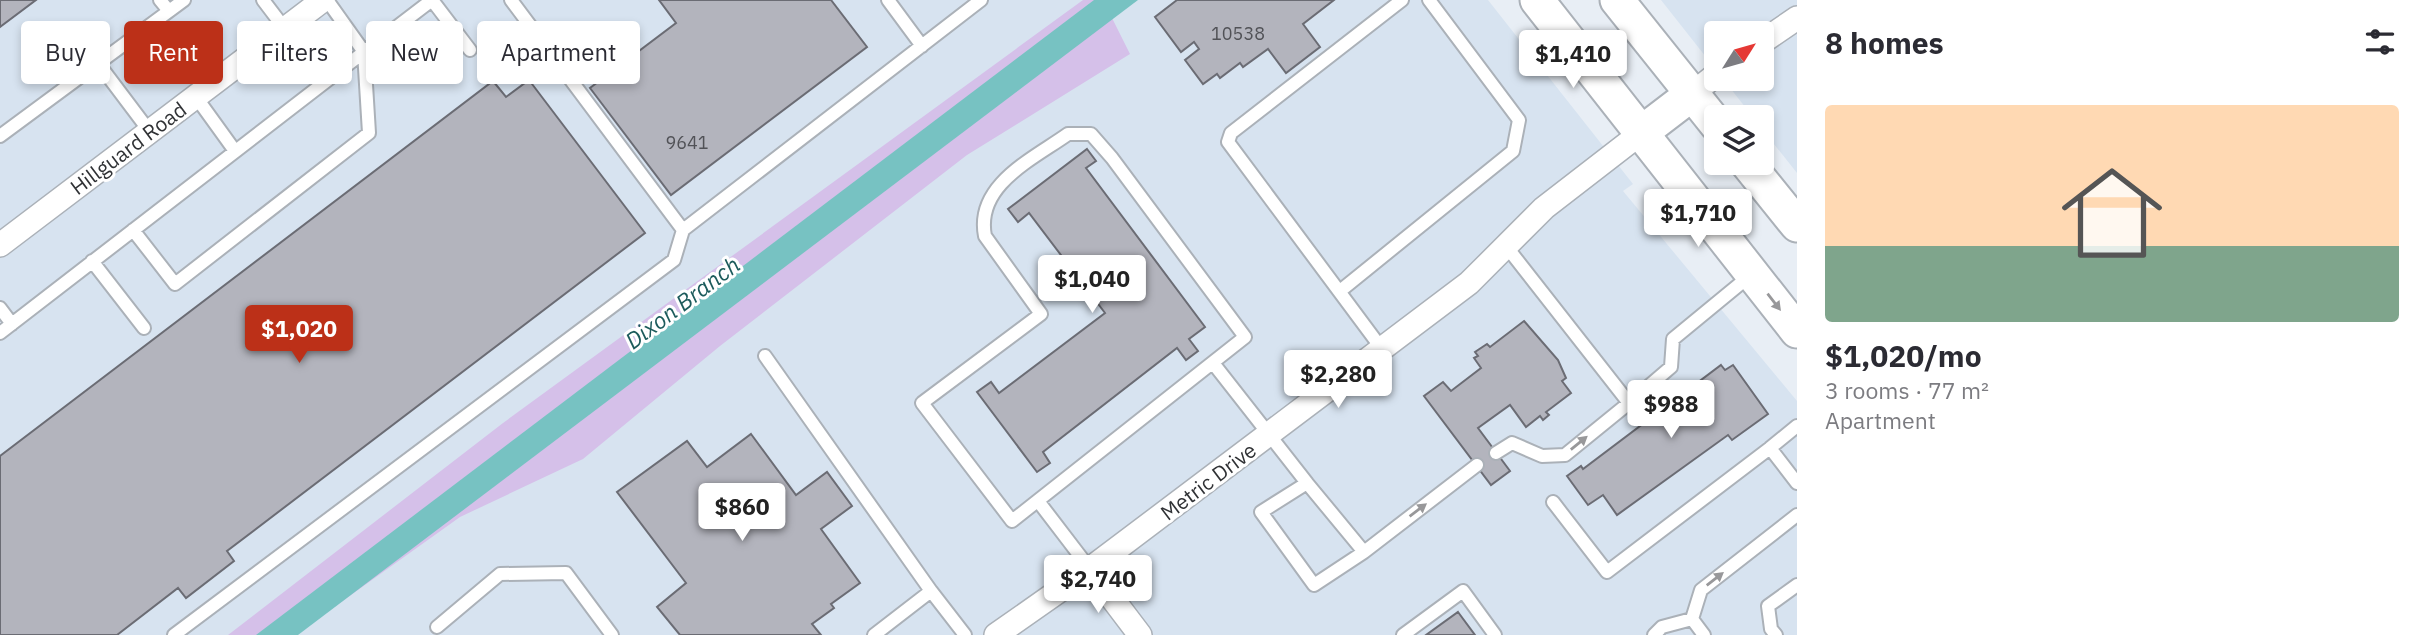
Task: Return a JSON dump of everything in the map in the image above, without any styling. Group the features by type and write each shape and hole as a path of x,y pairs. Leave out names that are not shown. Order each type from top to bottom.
{"main road":[{"path":"1537,0 1797,331"},
{"path":"1617,0 1704,84 1641,133"},
{"path":"1757,175 1797,225"}],"street":[{"name":"Hillguard Road","path":"296,21 325,0"},
{"path":"1774,34 1797,18"},
{"name":"Hillguard Road","path":"0,245 237,66"},
{"name":"Metric Drive","path":"996,635 1090,569 1469,283 1558,196 1641,133"},
{"path":"1090,569 1140,635"}],"lane":[{"path":"160,0 169,11"},
{"path":"110,54 184,0"},
{"path":"263,0 279,21"},
{"path":"133,230 175,284 369,133 363,52 325,0"},
{"path":"0,333 432,0 470,50"},
{"path":"511,0 683,230"},
{"path":"887,0 922,46"},
{"path":"174,635 674,260 683,230 981,0"},
{"path":"1382,349 1228,142 1231,133 1402,0"},
{"path":"1340,291 1513,151 1519,121 1429,0"},
{"path":"110,79 150,132"},
{"path":"0,136 70,84"},
{"path":"196,97 235,151"},
{"path":"1068,134 1091,134 1245,337 1213,363 1012,521 922,403 1041,314 985,236 983,225 987,206 998,184 1068,134"},
{"path":"1506,246 1629,403"},
{"path":"92,261 144,328"},
{"path":"1496,453 1512,443 1542,456 1565,455 1671,367 1673,339 1752,274"},
{"path":"0,308 12,324"},
{"path":"765,356 965,635"},
{"path":"1213,363 1364,552"},
{"path":"1553,502 1607,572 1797,426"},
{"path":"1770,447 1797,483"},
{"path":"1307,483 1261,512 1314,585 1364,552 1477,465"},
{"path":"1038,500 1090,569"},
{"path":"1692,619 1701,590 1797,515"},
{"path":"437,627 500,573 566,573 612,635"},
{"path":"1776,635 1771,629 1768,606 1797,584"},
{"path":"874,635 931,591"},
{"path":"1403,635 1463,591 1495,635"},
{"path":"1654,635 1662,627 1692,619"},
{"path":"1692,619 1704,635"}],"shaded area":[{"path":"0,0 1488,0 1633,184 1623,191 1797,401 1797,635 0,635"},
{"path":"1083,0 1103,0 1130,54 967,155 720,346 583,459 460,517 295,635 228,635 503,423"},
{"path":"1661,0 1797,0 1797,173 1774,144 1774,105 1744,105 1732,91 1774,91 1774,21 1704,21 1704,55"}],"water":[{"path":"1094,0 1138,0 298,635 256,635"}],"building":[{"path":"0,0 36,0 0,27"},
{"path":"659,0 831,0 867,47 671,195 590,88 595,84 640,84 640,50 676,23"},
{"path":"1177,0 1334,0 1303,24 1320,47 1286,73 1268,49 1243,67 1240,63 1220,78 1217,74 1203,84 1185,60 1199,49 1194,42 1181,52 1155,17"},
{"path":"489,84 495,84 506,97 524,84 532,84 645,233 227,551 234,561 186,598 178,588 117,635 0,635 0,456"},
{"path":"1087,149 1096,161 1086,168 1205,327 1189,339 1198,351 1186,360 1177,348 1043,452 1050,463 1037,472 977,392 991,382 999,393 1105,313 1029,213 1018,222 1008,209"},
{"path":"1524,321 1558,360 1566,378 1562,381 1571,393 1546,412 1549,415 1543,420 1540,416 1526,427 1510,405 1478,428 1510,471 1491,485 1424,396 1443,382 1451,391 1481,368 1474,358 1478,356 1475,352 1487,344 1490,347"},
{"path":"1721,365 1725,370 1733,365 1768,414 1732,440 1728,435 1617,515 1603,495 1588,505 1567,476 1581,466 1583,469"},
{"path":"751,434 796,495 827,472 852,506 821,529 860,583 831,604 834,608 812,624 821,635 680,635 657,607 686,583 617,492 687,441 707,467"},
{"path":"1458,612 1475,635 1426,635"}],"water label":[{"name":"Dixon Branch","path":"682,302"}]}
